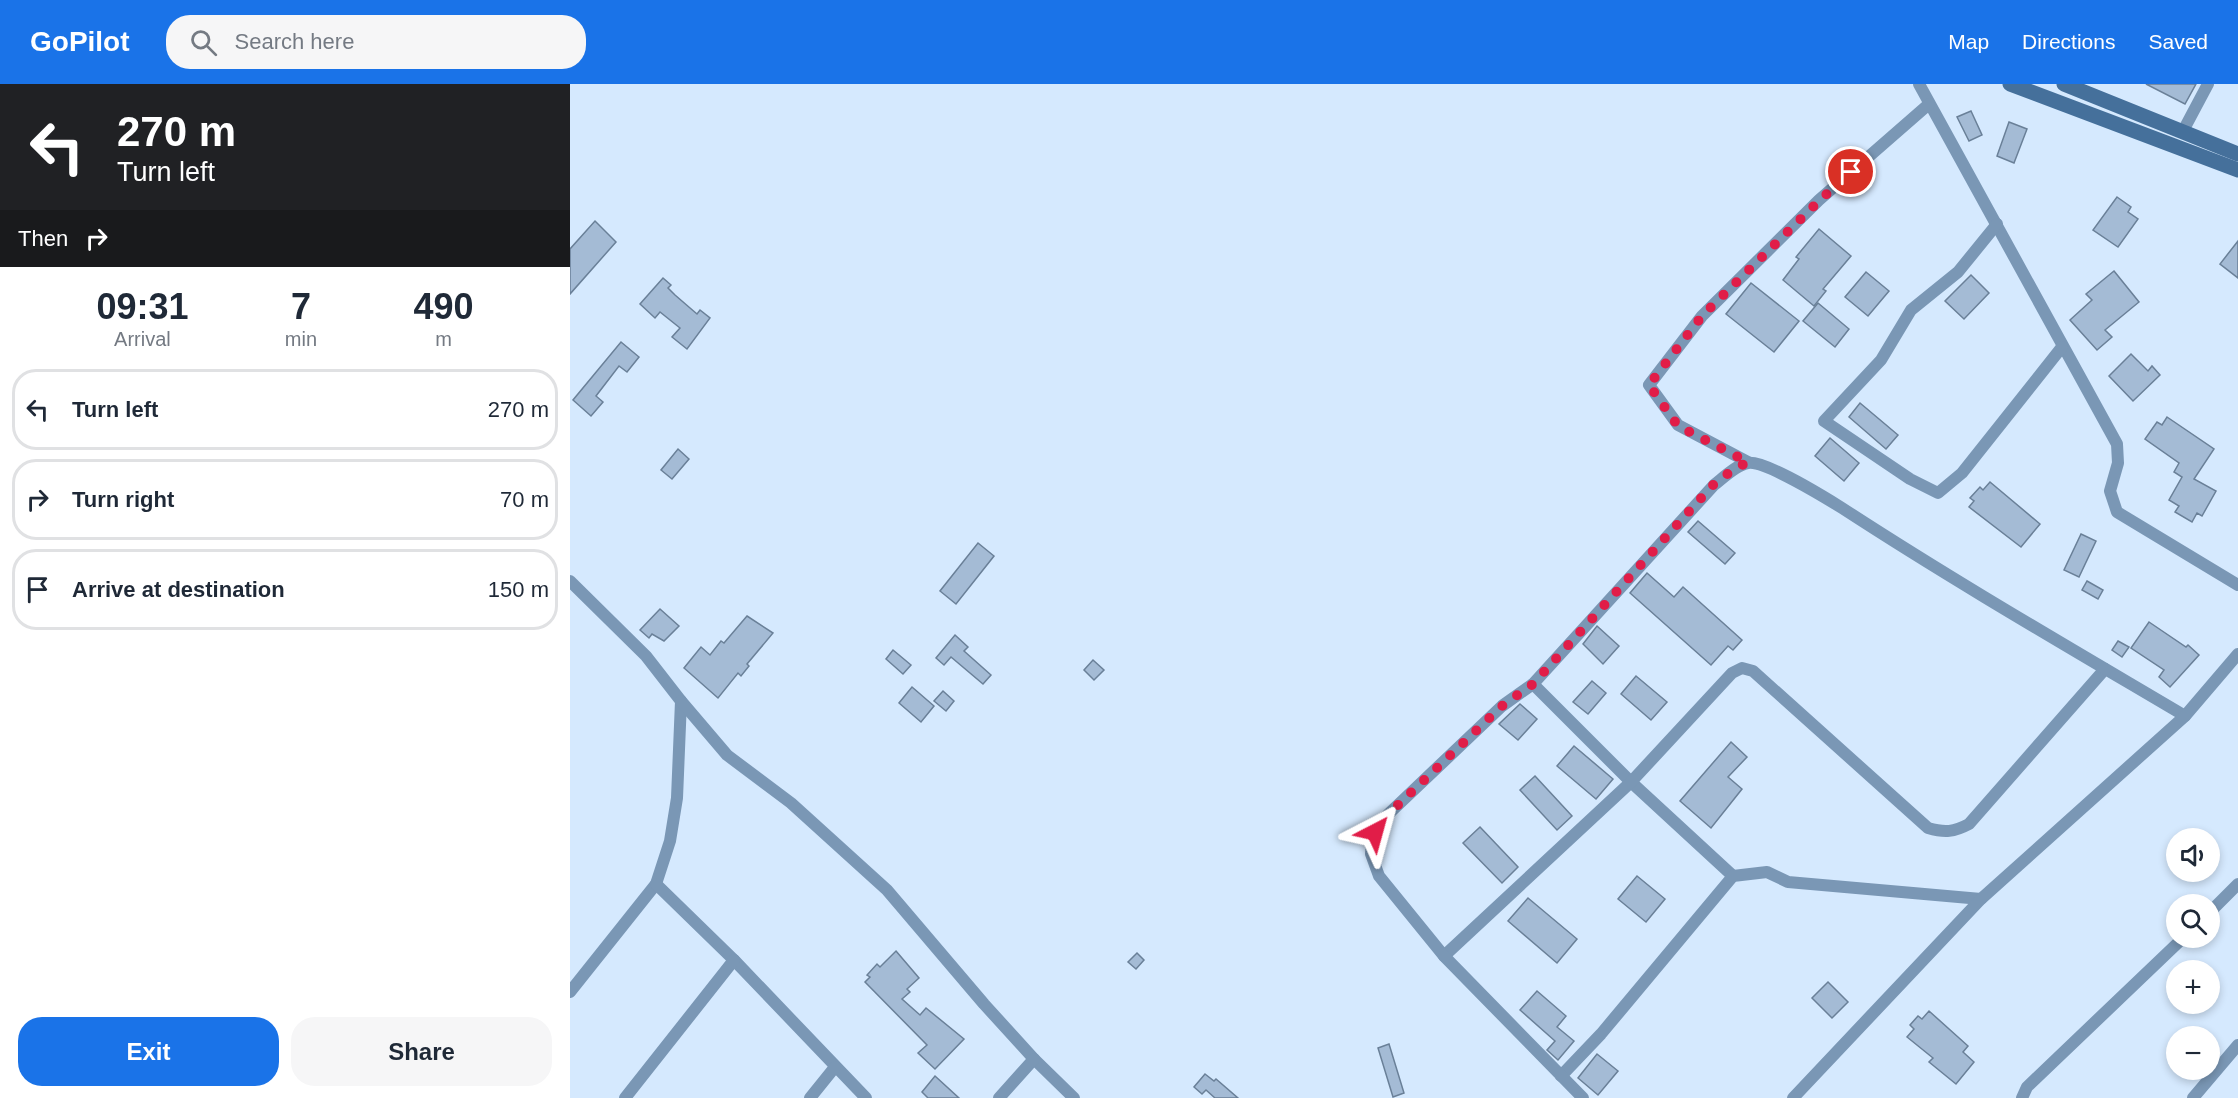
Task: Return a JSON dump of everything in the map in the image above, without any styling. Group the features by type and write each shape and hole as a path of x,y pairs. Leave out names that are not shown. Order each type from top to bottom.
{"street":[{"path":"1918,84 2117,444 2118,463 2110,491 2117,512 2238,585"},
{"path":"2010,84 2238,170"},
{"path":"2064,84 2238,154"},
{"path":"2183,131 2208,84"},
{"path":"1929,104 1820,200 1702,316 1649,385 1678,426 1748,462 1815,491 1950,578 2185,716"},
{"path":"1997,224 1958,272 1911,310 1881,360 1824,421 1910,479 1938,493 1962,472 2062,347"},
{"path":"1583,1098 1444,956 1379,876 1371,854 1372,840 1380,822 1502,706 1533,684 1713,485 1734,469 1748,462"},
{"path":"570,581 646,656 727,755 791,803 887,890 1034,1059 1074,1098"},
{"path":"1793,1098 1981,899 2185,716 2238,654"},
{"path":"1444,956 1631,782 1732,673 1742,668 1753,671 1928,828 1942,832 1955,832 1970,824 2105,669"},
{"path":"1533,684 1631,782 1733,876"},
{"path":"570,992 656,884 670,841 677,798 681,701"},
{"path":"1561,1077 1601,1034 1733,876 1767,872 1788,882 1981,899"},
{"path":"656,884 734,960 866,1098"},
{"path":"2220,902 2238,884"},
{"path":"2022,1098 2027,1087 2173,948"},
{"path":"625,1098 734,960"},
{"path":"2193,1098 2236,1052"},
{"path":"999,1098 1034,1059"},
{"path":"810,1098 835,1067"}],"building":[{"path":"2146,84 2196,84 2185,104"},
{"path":"1971,111 1982,135 1969,141 1957,117"},
{"path":"2009,122 2027,129 2014,163 1997,156"},
{"path":"2117,197 2131,207 2128,212 2138,219 2118,247 2093,230"},
{"path":"595,221 616,242 570,294 570,249"},
{"path":"1819,229 1851,256 1823,289 1826,291 1814,306 1783,280 1799,259 1796,257"},
{"path":"2238,241 2238,278 2220,264"},
{"path":"2114,271 2139,302 2105,330 2112,337 2097,350 2070,320 2092,300 2086,294"},
{"path":"1866,272 1889,291 1868,316 1845,297"},
{"path":"1971,275 1989,293 1964,319 1945,301"},
{"path":"663,278 671,285 668,288 697,314 700,310 710,318 687,349 672,337 680,328 660,312 655,318 640,304"},
{"path":"1751,283 1799,321 1774,352 1726,314"},
{"path":"1818,303 1849,329 1835,347 1803,321"},
{"path":"621,342 639,357 627,372 619,366 596,396 603,402 591,416 573,400"},
{"path":"2131,354 2148,371 2152,366 2160,375 2133,401 2109,376"},
{"path":"1860,403 1898,435 1886,449 1849,417"},
{"path":"2167,417 2214,449 2194,479 2216,491 2202,516 2197,513 2192,522 2175,512 2179,506 2169,500 2182,477 2174,472 2179,463 2145,439 2157,422 2162,425"},
{"path":"1830,438 1859,463 1844,481 1815,456"},
{"path":"678,449 689,459 672,479 661,470"},
{"path":"1990,482 2040,524 2021,547 1969,507 1974,501 1970,498 1980,487 1983,490"},
{"path":"1698,521 1735,553 1725,564 1688,532"},
{"path":"2081,534 2096,541 2079,577 2064,570"},
{"path":"978,543 994,556 956,604 940,591"},
{"path":"1647,573 1674,597 1683,587 1742,640 1733,650 1728,646 1711,665 1630,593"},
{"path":"2087,581 2103,590 2098,599 2082,590"},
{"path":"660,609 679,626 664,641 652,634 649,638 640,630"},
{"path":"747,616 773,633 747,664 749,666 741,676 738,673 718,698 684,668 701,647 710,655 721,641 724,643"},
{"path":"2149,622 2186,647 2188,645 2199,655 2170,687 2159,677 2164,670 2131,648"},
{"path":"1597,626 1619,646 1603,664 1583,644"},
{"path":"955,635 968,647 964,651 991,675 983,684 951,657 944,665 936,658"},
{"path":"2118,641 2129,647 2122,657 2112,650"},
{"path":"893,650 911,665 903,674 886,659"},
{"path":"1093,660 1104,670 1094,680 1084,670"},
{"path":"1636,676 1667,702 1651,720 1621,694"},
{"path":"1592,681 1606,693 1588,714 1573,702"},
{"path":"912,687 934,706 921,722 899,703"},
{"path":"943,691 954,701 946,711 934,701"},
{"path":"1520,704 1537,719 1518,740 1499,724"},
{"path":"1731,742 1747,757 1728,777 1742,789 1711,828 1680,801"},
{"path":"1574,746 1613,779 1596,799 1557,766"},
{"path":"1535,776 1572,816 1557,830 1520,790"},
{"path":"1480,827 1518,867 1502,883 1463,843"},
{"path":"1637,876 1665,899 1646,922 1618,899"},
{"path":"1528,898 1577,939 1557,963 1508,921"},
{"path":"896,951 919,978 907,989 910,992 902,999 920,1015 926,1008 964,1039 935,1069 918,1053 927,1045 865,982 870,977 867,975 877,964 880,967"},
{"path":"1137,953 1144,960 1136,969 1128,962"},
{"path":"1828,982 1848,1002 1832,1018 1812,998"},
{"path":"1537,991 1566,1016 1557,1027 1574,1041 1558,1060 1547,1050 1555,1041 1520,1010"},
{"path":"1929,1011 1968,1046 1963,1052 1974,1062 1956,1084 1929,1062 1933,1058 1907,1037 1914,1029 1910,1025 1918,1016 1922,1019"},
{"path":"1389,1044 1404,1093 1393,1097 1378,1048"},
{"path":"1597,1054 1618,1071 1598,1095 1578,1078"},
{"path":"1205,1074 1214,1081 1216,1079 1238,1098 1215,1098 1206,1090 1202,1094 1194,1087"},
{"path":"935,1076 959,1098 928,1098 922,1092"}],"route":[{"path":"1375,832 1380,822 1502,706 1533,684 1644,564 1713,485 1734,469 1748,462 1678,426 1649,385 1702,316 1851,172"}]}
